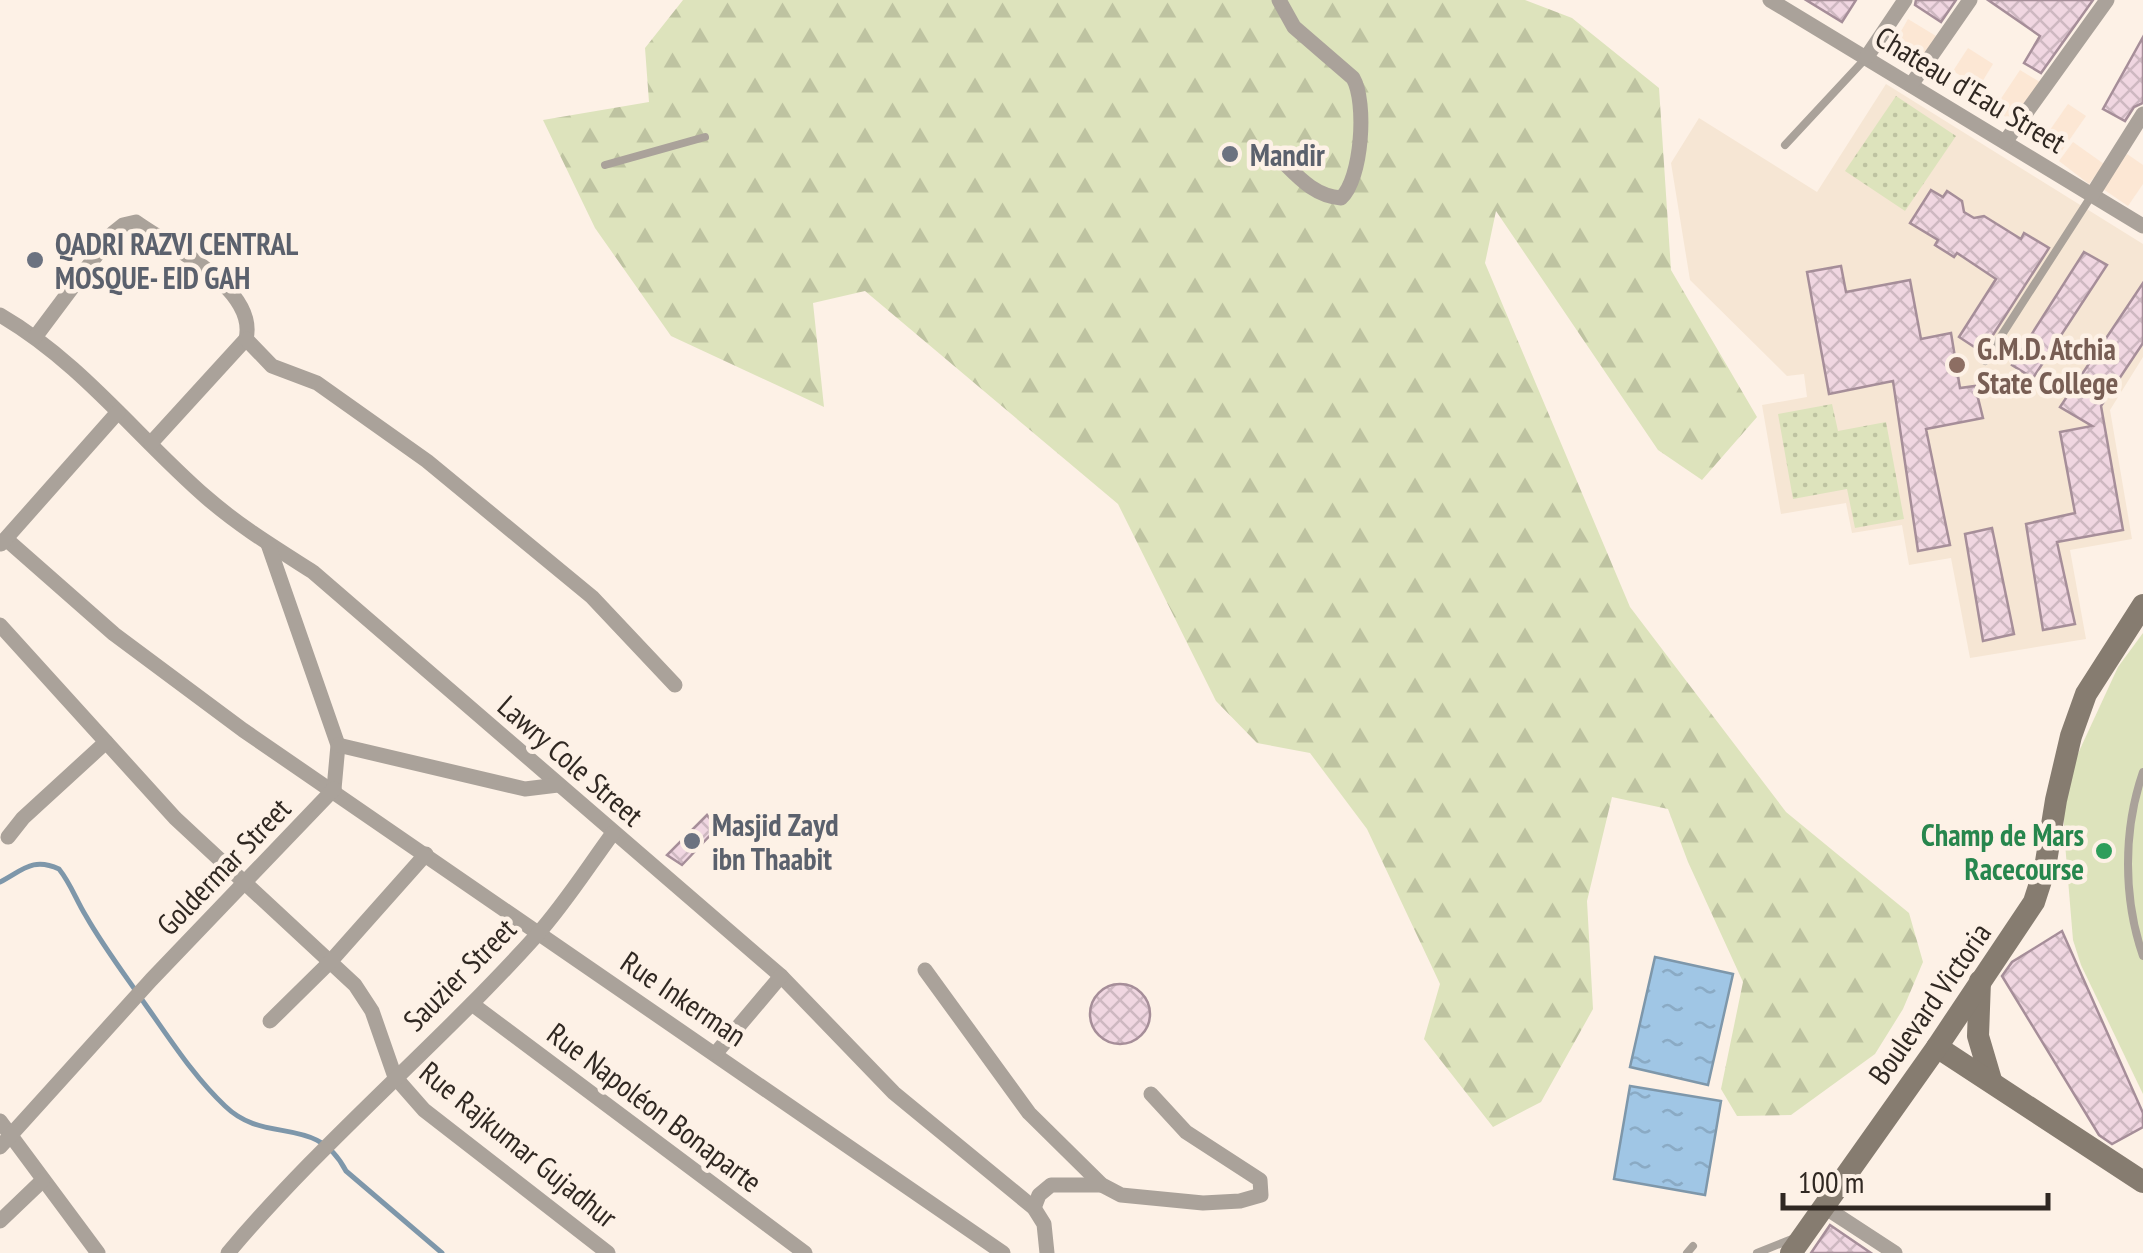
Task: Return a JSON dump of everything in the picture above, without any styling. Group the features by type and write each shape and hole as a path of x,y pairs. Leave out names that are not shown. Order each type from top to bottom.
{"main road":[{"name":"Boulevard Victoria","path":"1798,1243 2034,902 2071,736 2086,694 2143,605"},
{"path":"1980,981 1978,1036 1991,1080"},
{"path":"1936,1047 2143,1182"}],"street":[{"path":"1278,0 1294,27 1352,78 1359,89 1361,105 1356,173 1351,190 1341,198 1328,197 1304,184 1284,163"},
{"name":"Chateau d'Eau Street","path":"1770,0 2143,226"},
{"path":"1794,14 1804,0"},
{"path":"1866,58 1905,0"},
{"path":"1911,85 1970,0"},
{"path":"2005,142 2106,0"},
{"path":"2092,194 2143,114"},
{"path":"36,336 123,225 136,222 223,282 244,308 250,325 246,340 150,443"},
{"name":"Lawry Cole Street","path":"0,315 36,336 207,498 268,544 314,572 781,976 894,1093 1034,1208"},
{"path":"246,340 272,366 317,383 427,460 592,597 675,685"},
{"path":"3,542 118,412"},
{"name":"Rue Inkerman","path":"3,542 114,634 243,730 1003,1253"},
{"path":"268,544 338,745 334,790"},
{"path":"0,625 175,818 354,985 372,1011 394,1076"},
{"path":"8,837 23,818 106,742"},
{"path":"338,745 524,788 558,785"},
{"name":"Goldermar Street","path":"6,1142 151,980 334,790"},
{"name":"Sauzier Street","path":"228,1253 394,1076 472,1004 539,933 613,833"},
{"path":"270,1022 330,962 426,854"},
{"path":"925,970 1029,1113 1102,1185 1121,1195 1204,1203 1240,1201 1261,1195 1260,1180 1186,1132 1151,1094"},
{"path":"716,1053 781,976"},
{"name":"Rue Napoléon Bonaparte","path":"472,1004 805,1253"},
{"name":"Rue Rajkumar Gujadhur","path":"394,1076 424,1110 608,1253"},
{"path":"0,1120 6,1142 43,1180 98,1253"},
{"path":"0,1220 43,1180"},
{"path":"1047,1253 1044,1224 1034,1208 1039,1196 1051,1185 1102,1185"},
{"path":"1824,1206 1894,1253"},
{"path":"577,1253 588,1238"}],"lane":[{"path":"1785,144 1866,58"},
{"path":"605,165 705,137"},
{"path":"1985,362 2092,194"},
{"path":"2143,772 2130,828 2128,864 2135,926 2143,956"},
{"path":"1757,1253 1798,1243"}],"shaded area":[{"path":"1908,19 1936,36 1918,65 1891,49"},
{"path":"1968,48 1993,64 1979,87 1953,71"},
{"path":"2020,70 2040,82 2013,122 1994,109"},
{"name":"G.M.D. Atchia State College","path":"1886,84 2143,244 2143,357 2110,410 2132,539 2070,550 2086,639 1970,658 1951,558 1909,565 1902,525 1852,533 1846,503 1781,514 1762,405 1807,397 1804,374 1787,376 1690,280 1671,163 1699,118 1817,192"},
{"path":"2068,104 2086,116 2061,152 2043,140"},
{"path":"2073,142 2104,164 2089,184 2059,161"},
{"path":"2127,154 2143,165 2143,184 2128,206 2103,189"}],"green space":[{"path":"683,0 1525,0 1572,18 1659,88 1671,270 1757,417 1702,480 1658,450 1496,211 1485,263 1630,607 1786,812 1909,913 1923,962 1903,1009 1875,1054 1791,1115 1737,1116 1721,1089 1743,982 1668,809 1612,797 1587,901 1593,1009 1541,1102 1493,1127 1424,1039 1440,984 1367,829 1310,753 1257,743 1216,701 1118,504 865,291 813,303 824,407 671,336 595,228 543,120 649,102 645,48"},
{"path":"1896,96 1956,136 1905,211 1845,171"},
{"path":"1832,404 1838,431 1886,422 1904,519 1855,528 1847,489 1793,499 1778,414"},
{"name":"Champ de Mars Racecourse","path":"2143,633 2143,1094 2081,965 2073,940 2064,805 2075,760 2118,667"}],"water":[{"path":"1655,957 1733,974 1708,1085 1630,1067"},
{"path":"1630,1086 1721,1101 1705,1195 1614,1179"}],"building":[{"path":"1806,0 1856,0 1842,22"},
{"path":"1916,0 1956,0 1941,22 1915,5"},
{"path":"1988,0 2093,0 2041,73 2024,63 2040,36"},
{"path":"2143,37 2143,103 2134,107 2125,121 2103,109"},
{"path":"1931,190 1943,197 1947,191 1962,201 1964,212 1974,218 1984,216 2021,239 2024,233 2049,248 1982,352 1959,337 1996,279 1957,253 1954,257 1935,245 1938,240 1910,223"},
{"path":"2084,252 2107,265 2033,378 2012,365"},
{"path":"1841,266 1846,292 1910,280 1921,339 1951,333 1960,388 1975,386 1983,418 1926,429 1950,545 1918,551 1893,381 1829,394 1807,272"},
{"path":"2143,283 2143,343 2101,406 2123,530 2057,542 2075,624 2043,630 2026,524 2075,513 2060,432 2092,426 2060,407"},
{"path":"1992,528 2014,634 1983,641 1965,534"},
{"name":"Masjid Zayd ibn Thaabit","path":"707,815 717,828 682,865 667,855"},
{"path":"2062,931 2143,1113 2143,1127 2112,1144 2099,1135 2002,976 2012,962"},
{"path":"1120,984 1141,993 1150,1014 1141,1035 1120,1044 1099,1035 1090,1014 1099,993"},
{"path":"1830,1225 1871,1253 1811,1253"}],"waterway":[{"path":"0,882 35,865 59,869 114,960 214,1095 241,1118 320,1142 334,1153 346,1171 442,1253"}],"place":[{"name":"Mandir","path":"1230,154"},
{"name":"QADRI RAZVI CENTRAL MOSQUE- EID GAH","path":"35,260"},
{"name":"G.M.D. Atchia State College","path":"1957,365"},
{"name":"Masjid Zayd ibn Thaabit","path":"692,841"},
{"name":"Champ de Mars Racecourse","path":"2104,851"}]}
